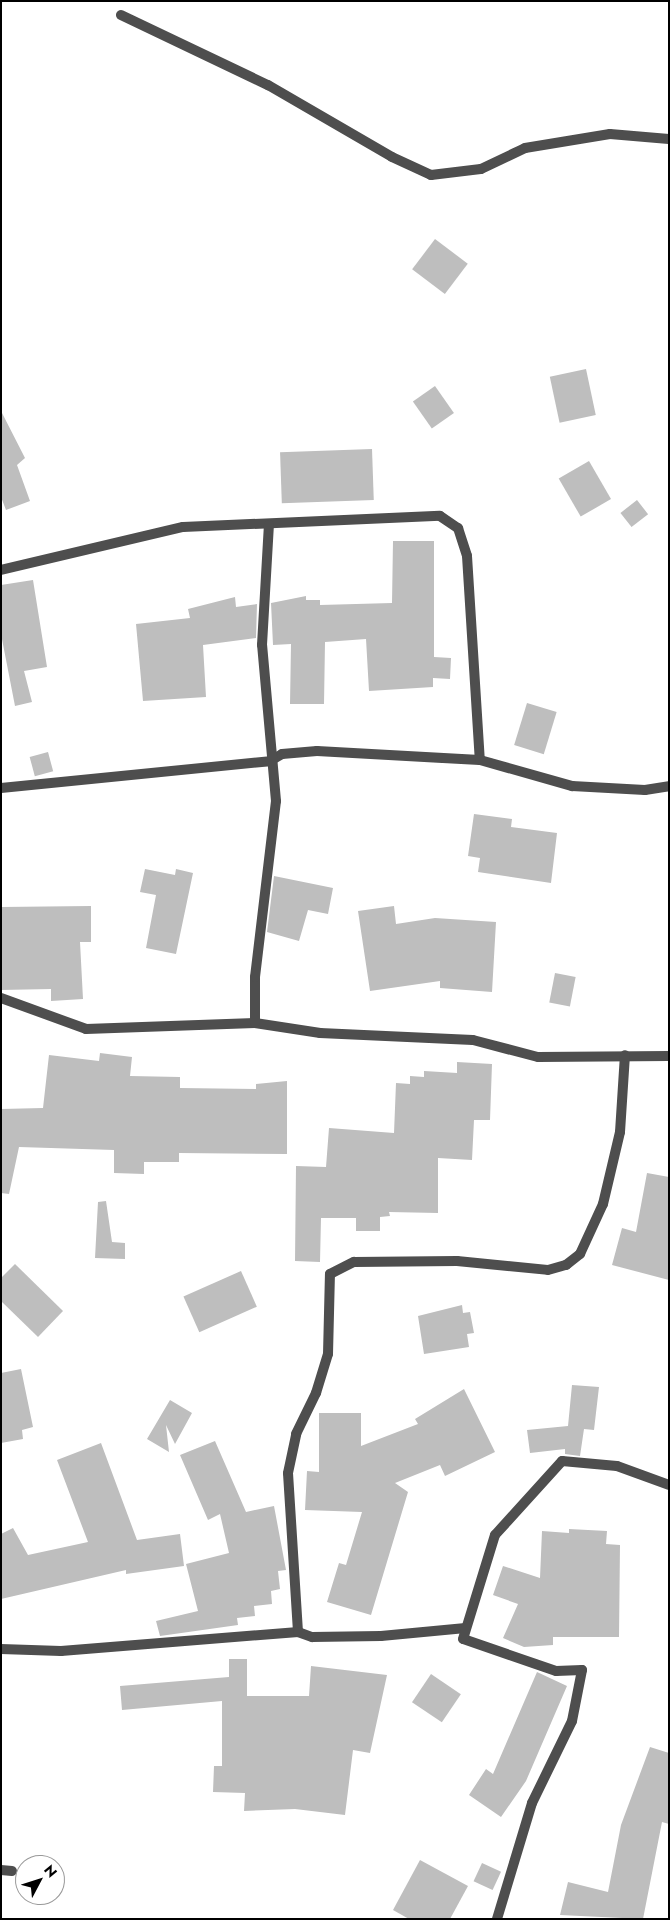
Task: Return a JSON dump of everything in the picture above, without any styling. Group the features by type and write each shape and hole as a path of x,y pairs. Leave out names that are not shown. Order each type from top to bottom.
{"street":[{"path":"121,15 268,84 392,157 431,174 481,169 525,148 610,134 669,139"},
{"path":"1,570 183,527 268,525 440,516 458,528 467,556 480,760"},
{"path":"255,1023 255,977 276,801 270,761 262,645 268,525"},
{"path":"1,788 270,761 282,754 317,751 480,760 572,786 645,790 669,786"},
{"path":"1,998 86,1029 255,1023 320,1033 474,1040 538,1057 669,1056"},
{"path":"298,1632 288,1473 296,1434 316,1393 328,1354 330,1274 354,1262 457,1261 548,1270 566,1265 580,1254 603,1204 620,1132 625,1055"},
{"path":"497,1919 532,1803 572,1721 582,1670 556,1671 462,1640 495,1535 562,1461 617,1466 669,1485"},
{"path":"1,1649 62,1652 298,1632 312,1637 381,1636 466,1628"}],"building":[{"path":"435,239 468,264 445,294 412,269"},
{"path":"586,369 596,415 560,423 550,377"},
{"path":"435,386 454,413 432,429 413,401"},
{"path":"1,411 25,458 17,465 30,501 6,510 1,497"},
{"path":"372,449 374,500 282,503 280,452"},
{"path":"589,461 611,499 581,517 559,479"},
{"path":"637,500 648,514 632,527 620,513"},
{"path":"393,541 434,541 434,657 451,658 450,679 433,678 433,687 369,691 366,639 325,642 324,704 290,704 291,644 273,645 271,603 306,596 306,600 320,600 320,605 392,603"},
{"path":"33,580 47,667 24,671 32,702 15,706 1,634 1,585"},
{"path":"235,597 236,607 257,604 256,638 203,645 206,697 143,701 136,624 190,618 188,609"},
{"path":"527,703 557,712 544,754 514,745"},
{"path":"48,752 53,771 35,776 30,757"},
{"path":"474,814 512,819 511,827 557,833 551,883 478,872 480,858 468,856"},
{"path":"145,869 175,875 176,869 193,873 176,954 146,948 156,895 140,892"},
{"path":"274,876 333,888 328,914 308,910 299,941 267,932"},
{"path":"91,906 91,942 80,942 83,999 51,1001 51,989 1,990 1,907"},
{"path":"394,906 396,924 435,918 496,922 492,992 440,988 440,981 370,991 358,911"},
{"path":"555,973 576,977 570,1006 549,1002"},
{"path":"100,1053 132,1057 130,1076 180,1077 180,1088 256,1089 256,1084 287,1081 287,1154 179,1153 179,1162 144,1162 144,1174 114,1173 114,1150 19,1147 9,1194 1,1193 1,1109 43,1108 49,1055 99,1061"},
{"path":"457,1062 492,1064 490,1120 474,1120 472,1160 438,1158 438,1213 389,1212 390,1216 380,1217 380,1231 356,1231 356,1218 321,1218 320,1262 295,1261 296,1166 326,1167 329,1128 394,1133 396,1083 410,1084 410,1076 424,1077 424,1071 457,1073"},
{"path":"647,1173 669,1177 669,1280 612,1265 622,1228 636,1232"},
{"path":"106,1201 112,1242 125,1243 125,1259 95,1258 98,1202"},
{"path":"15,1264 63,1311 38,1337 1,1301 1,1278"},
{"path":"241,1271 257,1307 199,1332 183,1297"},
{"path":"462,1305 463,1313 470,1312 474,1333 467,1334 469,1347 424,1354 418,1316"},
{"path":"21,1369 33,1427 22,1430 23,1439 1,1443 1,1373"},
{"path":"572,1385 599,1387 594,1430 584,1429 580,1456 565,1454 565,1449 530,1453 527,1430 568,1426"},
{"path":"464,1389 495,1452 445,1476 440,1465 395,1483 408,1492 371,1615 327,1602 339,1563 346,1565 362,1512 305,1510 307,1471 319,1472 319,1413 361,1413 361,1446 418,1424 415,1419"},
{"path":"170,1400 192,1413 175,1444 166,1425 169,1452 147,1439"},
{"path":"215,1441 246,1512 274,1506 286,1570 278,1571 280,1589 271,1591 272,1604 254,1606 255,1616 237,1618 238,1625 160,1636 156,1621 198,1611 186,1564 229,1553 220,1514 208,1520 180,1455"},
{"path":"101,1443 137,1540 180,1534 184,1566 126,1574 126,1570 1,1599 1,1534 13,1528 28,1555 88,1542 57,1460"},
{"path":"569,1529 607,1531 606,1544 620,1545 619,1637 553,1637 553,1645 524,1647 503,1638 518,1604 493,1595 503,1566 540,1578 542,1531 569,1533"},
{"path":"229,1659 247,1659 247,1696 309,1696 311,1666 387,1675 370,1753 353,1750 345,1815 295,1809 244,1811 245,1793 213,1792 214,1766 222,1766 222,1701 122,1710 120,1686 229,1677"},
{"path":"537,1672 567,1686 526,1781 501,1817 469,1795 486,1769 493,1774"},
{"path":"431,1674 461,1694 442,1722 412,1702"},
{"path":"650,1747 669,1753 669,1824 662,1822 643,1919 560,1915 568,1882 608,1892 621,1825"},
{"path":"420,1860 468,1886 450,1919 409,1919 393,1910"},
{"path":"482,1863 501,1872 493,1890 474,1881"}]}
